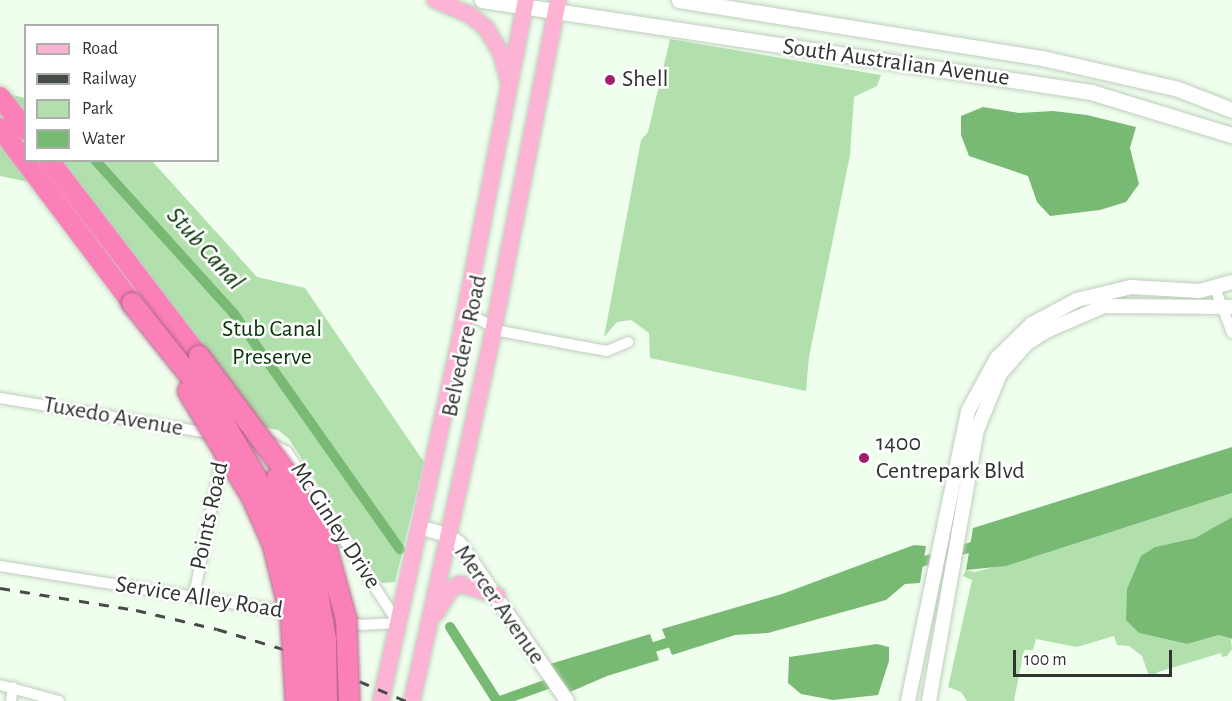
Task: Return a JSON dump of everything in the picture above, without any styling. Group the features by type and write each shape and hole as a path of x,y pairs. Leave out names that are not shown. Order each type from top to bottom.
{"highway":[{"path":"0,97 24,127"},
{"path":"0,128 24,160"},
{"path":"26,162 214,407 277,513 306,605 312,701"},
{"path":"51,162 287,474 326,547 346,619 350,701"},
{"path":"132,303 226,451 263,520 291,617 296,701"},
{"path":"199,356 271,468 303,540 322,613 327,701"}],"main road":[{"path":"435,0 470,15 486,28 501,53 510,87"},
{"name":"South Australian Avenue","path":"482,0 557,6 1091,92 1232,135"},
{"name":"South Australian Avenue","path":"679,0 1053,60 1178,89 1232,110"},
{"name":"Belvedere Road","path":"381,701 465,312 526,4"},
{"name":"Belvedere Road","path":"412,701 494,327 557,6"},
{"path":"429,624 457,585 469,584 496,595"}],"street":[{"path":"908,701 943,518 968,411 988,371 1015,338 1053,312 1094,295 1131,287 1186,291 1215,288 1232,282"},
{"path":"1215,288 1228,308 1232,333"},
{"path":"929,701 981,415 1000,375 1026,344 1061,322 1104,306 1134,303 1228,308"},
{"path":"465,312 494,327 607,351 628,342"},
{"name":"Tuxedo Avenue","path":"0,398 226,436"},
{"name":"Points Road","path":"194,595 226,436"},
{"name":"Mc Ginley Drive","path":"226,436 272,444 287,452 398,623"},
{"name":"Mercer Avenue","path":"418,527 449,536 459,543 566,699"},
{"name":"Service Alley Road","path":"0,567 194,595 358,625 398,623"},
{"path":"0,685 59,701"},
{"path":"11,701 13,687"}],"green space":[{"path":"670,39 881,75 877,86 854,97 850,155 809,357 806,391 650,358 649,333 631,320 617,322 604,337 641,140 648,132"},
{"name":"Stub Canal Preserve","path":"0,92 24,98 24,162 153,162 257,277 305,288 424,462 395,582 382,583 377,578 289,439 278,430 262,427 82,193 0,176"},
{"path":"1232,493 1232,517 1195,538 1155,547 1139,633 1187,644 1219,635 1231,639 1232,649 1227,656 1222,657 1221,653 1158,672 1154,677 1149,676 1142,656 1129,646 1117,645 1114,636 1077,647 1036,639 1033,650 1024,650 1014,701 967,701 961,692 948,687 972,580 963,576 966,570 975,572 1034,557"}],"water":[{"path":"983,107 1019,113 1053,111 1087,115 1136,127 1130,148 1139,184 1126,202 1100,210 1050,216 1037,202 1028,176 969,156 961,135 961,116"},
{"path":"1232,447 1232,493 1006,566 966,570 973,528"},
{"path":"1232,517 1232,639 1219,635 1187,644 1139,633 1126,620 1127,589 1141,556 1155,547 1195,538"},
{"path":"914,545 926,546 920,583 905,584 886,600 768,633 735,635 672,655 662,629 782,594"},
{"path":"650,634 659,660 607,676 570,692 550,664"},
{"path":"877,644 889,647 889,661 878,695 833,700 801,694 788,683 789,657"}],"waterway":[{"name":"Stub Canal","path":"97,162 234,314 400,549"},
{"path":"911,565 982,544"},
{"name":"Stub Canal","path":"450,627 497,701"},
{"path":"642,651 678,639"},
{"path":"500,701 559,680"}],"railway":[{"path":"0,588 136,610 217,629 286,650 406,701"}],"place":[{"name":"Shell","path":"610,80"},
{"name":"1400 Centrepark Blvd","path":"864,458"}]}
